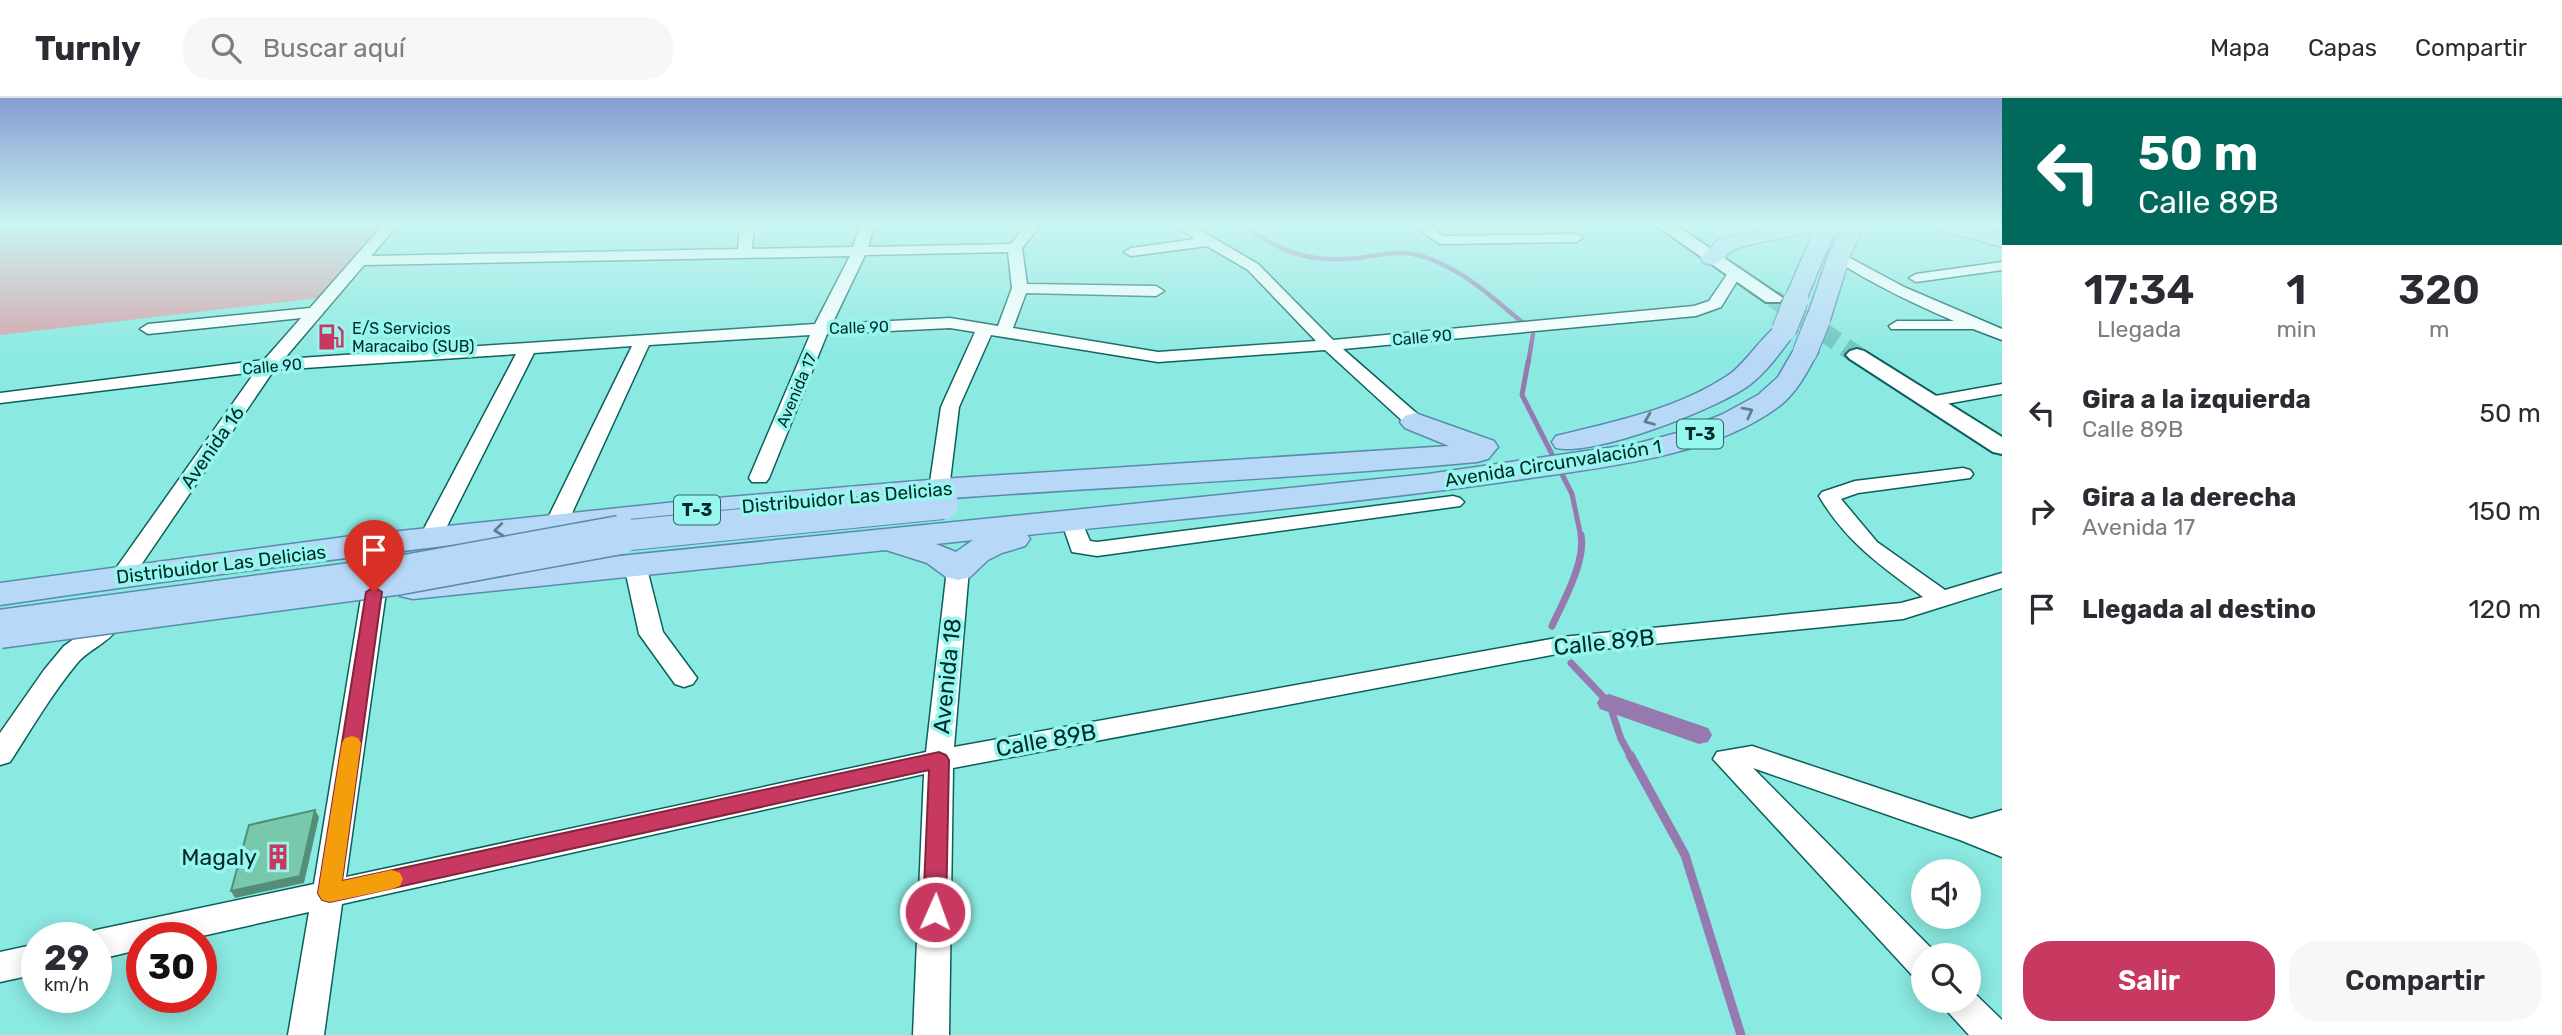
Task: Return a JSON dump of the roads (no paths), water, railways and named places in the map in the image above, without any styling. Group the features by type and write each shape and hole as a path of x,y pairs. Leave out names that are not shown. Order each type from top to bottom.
{"main road":[{"name":"Avenida Circunvalación 1","path":"1300,496 1428,483 1553,455 1598,436 1700,401 1733,383 1756,366 1784,330 1784,299 1801,270"},
{"name":"Avenida Circunvalación 1","path":"1446,456 1499,451 1553,455 1637,453 1688,439 1733,420 1768,401 1789,382 1805,352 1835,270"},
{"path":"1415,422 1449,438 1499,451"},
{"path":"1397,461 1415,446 1415,422"},
{"path":"0,629 395,576 631,533 941,496 1346,475 1446,456"},
{"name":"Distribuidor Las Delicias","path":"0,594 137,583 430,538 556,524 1446,456"},
{"path":"0,611 137,583 405,558 632,551 1147,500 1300,496"},
{"path":"884,540 939,556 958,569 972,553 1001,541 1076,532 1300,496"},
{"name":"T-3","path":"0,644 374,592 1300,496"}],"street":[{"name":"Avenida 16","path":"137,583 269,365 352,270"},
{"name":"Avenida 17","path":"759,478 821,328 850,270"},
{"path":"941,496 950,407 1020,288 1018,270"},
{"path":"1256,270 1329,345 1415,422"},
{"path":"1733,270 1784,299"},
{"path":"1859,270 1884,285 2002,335"},
{"path":"1916,278 1981,270"},
{"name":"Calle 90","path":"0,398 269,365 821,328 950,323 1158,358 1696,311 1715,304 1735,273"},
{"path":"1020,288 1156,291"},
{"path":"148,330 316,312"},
{"path":"1897,326 1980,326"},
{"path":"556,524 643,341"},
{"path":"430,538 527,349"},
{"path":"1857,355 2002,447"},
{"path":"1929,402 2002,388"},
{"path":"1942,599 1876,553 1838,511 1829,496 1855,487 1963,474"},
{"path":"1076,532 1080,547 1097,549 1453,502"},
{"path":"635,565 651,634 684,678"},
{"name":"Avenida 18","path":"931,1035 939,760 958,569"},
{"name":"Calle 89B","path":"112,942 939,760 1562,645 1903,611 2002,580"},
{"path":"306,1035 330,893 374,592"},
{"path":"0,755 73,652 105,629"},
{"path":"1911,951 1727,759 1752,757 1970,831 2002,845"},
{"path":"1970,831 2002,822"},
{"path":"0,967 21,962"},
{"path":"1972,1013 1993,1035"}],"waterway":[{"path":"1453,270 1522,322"},
{"path":"1528,364 1533,334"},
{"path":"1528,362 1522,395 1572,494 1581,537"},
{"path":"1552,626 1577,569 1582,545 1581,535"},
{"path":"1571,663 1609,703 1621,739 1631,757"},
{"path":"1609,703 1699,735"},
{"path":"1630,755 1685,855 1741,1035"}],"tunnel":[{"path":"1773,298 1857,355"}],"place":[{"name":"E/S Servicios Maracaibo (SUB)","path":"331,337"},
{"name":"Magaly","path":"278,857"}]}
